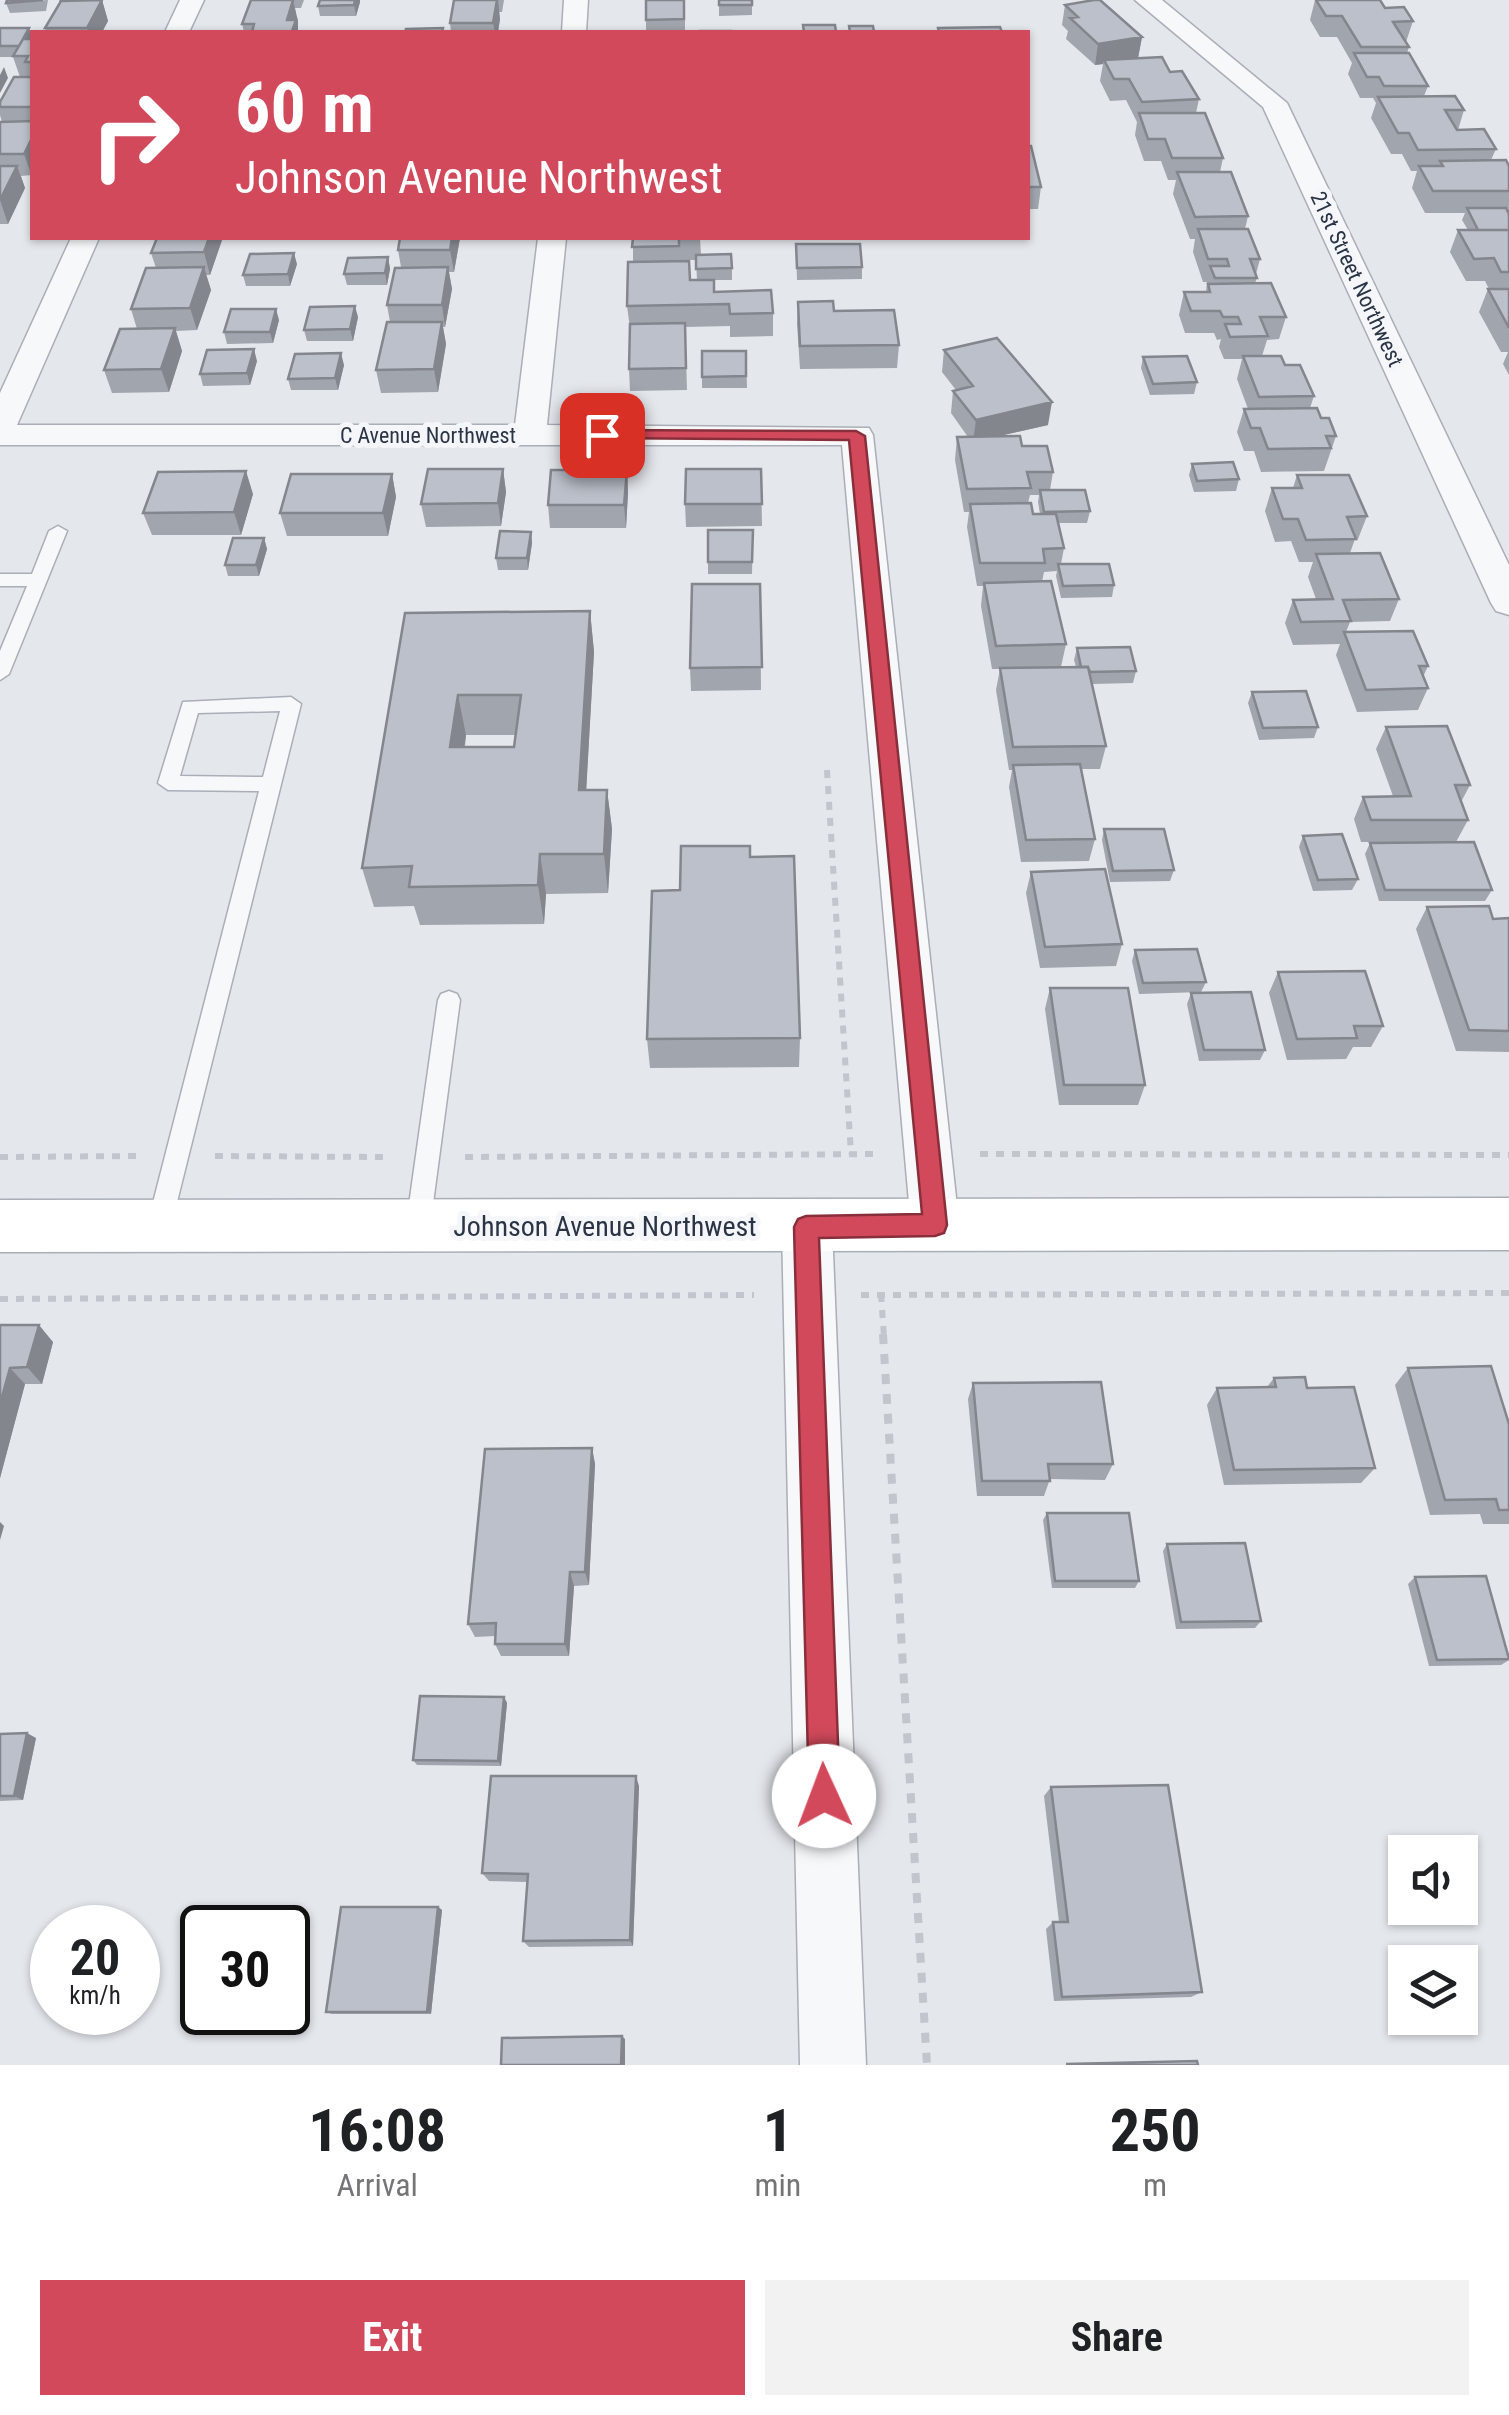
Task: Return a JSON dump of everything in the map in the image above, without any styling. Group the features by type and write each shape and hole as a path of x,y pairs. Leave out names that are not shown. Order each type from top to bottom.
{"street":[{"path":"178,30 192,0"},
{"path":"574,30 576,0"},
{"name":"21st Street Northwest","path":"1147,0 1274,103 1509,604"},
{"path":"0,428 84,240"},
{"path":"530,435 552,240"},
{"name":"C Avenue Northwest","path":"0,435 856,436 928,1154"},
{"path":"928,1154 935,1225"},
{"name":"Johnson Avenue Northwest","path":"0,1226 1509,1224"},
{"path":"806,1227 833,2065"}],"lane":[{"path":"0,674 58,532"},
{"path":"0,580 38,580"},
{"path":"159,1226 271,784 290,704 190,707 168,783 271,784"},
{"path":"418,1226 449,1000"}],"path":[{"path":"828,770 851,1154"},
{"path":"0,1157 1509,1155"},
{"path":"1468,1156 1471,1167"},
{"path":"881,1294 927,2065"}],"building":[{"path":"102,0 87,28 45,28 61,1"},
{"path":"251,0 293,0 287,20 296,20 292,30 252,30 254,24 242,24"},
{"path":"320,0 355,0 354,5 318,6"},
{"path":"454,0 497,0 493,23 450,23"},
{"path":"646,0 684,0 684,19 646,20"},
{"path":"719,0 752,0 752,5 719,5"},
{"path":"1100,0 1142,37 1098,44 1070,18 1078,17 1065,5"},
{"path":"1316,0 1380,0 1385,8 1404,7 1413,21 1393,22 1409,47 1361,47 1342,16 1326,16"},
{"path":"803,25 835,25 836,30 804,30"},
{"path":"849,26 873,26 874,30 850,30"},
{"path":"1000,27 1001,30 938,30"},
{"path":"0,28 29,28 19,46 0,46"},
{"path":"23,39 30,39 30,62 25,62 28,56 13,56"},
{"path":"1354,53 1409,53 1428,86 1384,86 1379,77 1367,77"},
{"path":"1162,57 1170,72 1182,71 1199,99 1142,102 1129,79 1114,79 1104,60"},
{"path":"14,77 30,77 30,107 0,107"},
{"path":"1455,96 1464,110 1445,110 1457,130 1484,129 1496,149 1418,150 1409,133 1398,133 1378,97"},
{"path":"1139,113 1205,113 1223,158 1172,158 1165,139 1148,139"},
{"path":"30,121 30,142 24,154 0,154 0,122"},
{"path":"1030,146 1031,146 1041,187 1030,187"},
{"path":"1506,160 1509,191 1433,191 1419,166 1443,166 1440,161"},
{"path":"0,166 17,166 0,200"},
{"path":"1177,172 1231,172 1248,216 1195,217"},
{"path":"1467,208 1506,208 1509,230 1478,230"},
{"path":"1198,229 1248,229 1260,259 1250,259 1257,278 1215,278 1210,266 1229,266 1227,259 1208,259"},
{"path":"1458,230 1509,230 1509,272 1501,272 1494,258 1474,259"},
{"path":"156,240 208,240 204,252 151,253"},
{"path":"400,240 452,240 450,250 398,250"},
{"path":"633,240 679,240 679,246 632,247"},
{"path":"796,244 860,244 862,267 797,268"},
{"path":"294,253 288,274 243,275 250,254"},
{"path":"731,254 732,268 696,269 696,255"},
{"path":"388,257 385,273 344,274 348,258"},
{"path":"689,261 690,280 714,280 714,292 771,290 773,313 730,314 729,304 627,306 628,262"},
{"path":"204,267 190,308 131,309 146,268"},
{"path":"448,267 442,305 387,305 395,268"},
{"path":"1271,283 1286,317 1260,317 1268,336 1230,337 1225,324 1241,324 1238,317 1223,317 1220,311 1191,311 1184,292 1210,292 1208,284"},
{"path":"1488,289 1509,289 1509,328"},
{"path":"833,301 834,311 894,310 899,345 800,346 798,302"},
{"path":"355,306 350,329 304,330 310,307"},
{"path":"231,309 276,309 270,332 224,332"},
{"path":"387,322 442,322 434,369 376,370"},
{"path":"685,323 686,368 629,369 630,324"},
{"path":"175,328 161,369 104,370 120,329"},
{"path":"997,338 1052,402 976,420 953,391 973,386 944,350"},
{"path":"254,349 247,373 200,374 207,350"},
{"path":"702,351 746,351 746,376 702,377"},
{"path":"341,353 335,378 288,379 295,354"},
{"path":"1187,356 1197,382 1153,384 1143,357"},
{"path":"1243,356 1281,356 1285,365 1300,365 1314,396 1259,397"},
{"path":"1317,408 1321,418 1329,418 1336,436 1326,436 1331,448 1268,449 1260,428 1251,428 1244,409"},
{"path":"1020,436 1022,446 1047,446 1053,472 1027,472 1031,488 967,489 957,437"},
{"path":"1233,462 1239,479 1197,481 1192,464"},
{"path":"428,469 503,469 498,503 421,504"},
{"path":"686,469 761,469 762,504 685,504"},
{"path":"551,470 627,470 624,505 548,505"},
{"path":"246,471 234,512 143,513 158,472"},
{"path":"291,474 392,474 383,513 280,513"},
{"path":"1297,475 1349,475 1367,516 1347,517 1356,539 1306,540 1298,519 1283,519 1272,488 1302,488"},
{"path":"1040,490 1085,490 1090,511 1044,512"},
{"path":"1031,503 1033,514 1056,514 1064,548 1043,549 1045,563 980,563 970,504"},
{"path":"708,530 753,530 752,562 708,562"},
{"path":"500,531 531,532 527,558 496,558"},
{"path":"233,538 264,538 256,565 225,565"},
{"path":"1380,553 1399,599 1343,600 1351,621 1301,622 1293,600 1333,599 1316,554"},
{"path":"1058,564 1109,564 1114,585 1063,586"},
{"path":"1051,581 1066,644 996,646 984,583"},
{"path":"692,584 760,584 762,667 690,668"},
{"path":"590,611 579,790 607,790 604,854 540,854 538,885 409,887 412,866 362,868 405,613","holes":["458,695 521,695 514,747 450,747"]},
{"path":"1413,631 1428,666 1419,666 1428,688 1366,690 1344,632"},
{"path":"1130,647 1136,671 1090,672 1088,667 1081,667 1077,648"},
{"path":"1088,667 1106,746 1013,747 1000,668"},
{"path":"1306,691 1318,727 1263,728 1252,692"},
{"path":"1447,726 1470,785 1455,785 1468,820 1371,820 1363,797 1411,796 1386,727"},
{"path":"1080,764 1095,839 1026,840 1013,765"},
{"path":"1104,829 1164,829 1174,870 1113,871"},
{"path":"1342,834 1358,879 1318,880 1303,836"},
{"path":"1474,842 1492,890 1385,890 1370,843"},
{"path":"681,846 750,846 750,857 794,856 800,1038 647,1039 652,891 680,890"},
{"path":"1105,869 1122,944 1045,947 1031,872"},
{"path":"1489,906 1493,919 1509,918 1509,1031 1469,1030 1427,907"},
{"path":"1197,949 1206,982 1143,983 1135,950"},
{"path":"1365,971 1383,1026 1354,1026 1357,1038 1297,1039 1278,972"},
{"path":"1050,988 1128,988 1145,1085 1064,1085"},
{"path":"1251,992 1265,1050 1204,1050 1191,993"},
{"path":"0,1325 39,1325 27,1367 10,1368 0,1404"},
{"path":"1491,1366 1509,1424 1509,1510 1499,1510 1496,1499 1445,1500 1408,1368"},
{"path":"1305,1377 1307,1388 1354,1387 1375,1468 1234,1470 1217,1388 1276,1387 1274,1378"},
{"path":"1101,1382 1113,1464 1048,1464 1050,1481 982,1481 973,1383"},
{"path":"592,1448 585,1572 570,1572 565,1644 495,1644 496,1623 468,1624 485,1449"},
{"path":"1047,1513 1129,1513 1139,1581 1055,1581"},
{"path":"1245,1543 1261,1621 1181,1622 1167,1544"},
{"path":"1486,1576 1509,1659 1437,1660 1415,1577"},
{"path":"420,1696 504,1697 498,1761 413,1760"},
{"path":"27,1733 14,1796 0,1796 0,1734"},
{"path":"491,1776 636,1776 630,1940 523,1941 528,1874 482,1873"},
{"path":"1168,1785 1202,1992 1062,1997 1053,1922 1068,1922 1051,1787"},
{"path":"341,1907 438,1907 427,2012 326,2012"},
{"path":"622,2036 621,2065 501,2065 502,2038"},
{"path":"1197,2061 1198,2065 1066,2064"}],"route":[{"path":"602,435 856,436 935,1225 806,1227 824,1796"}]}
